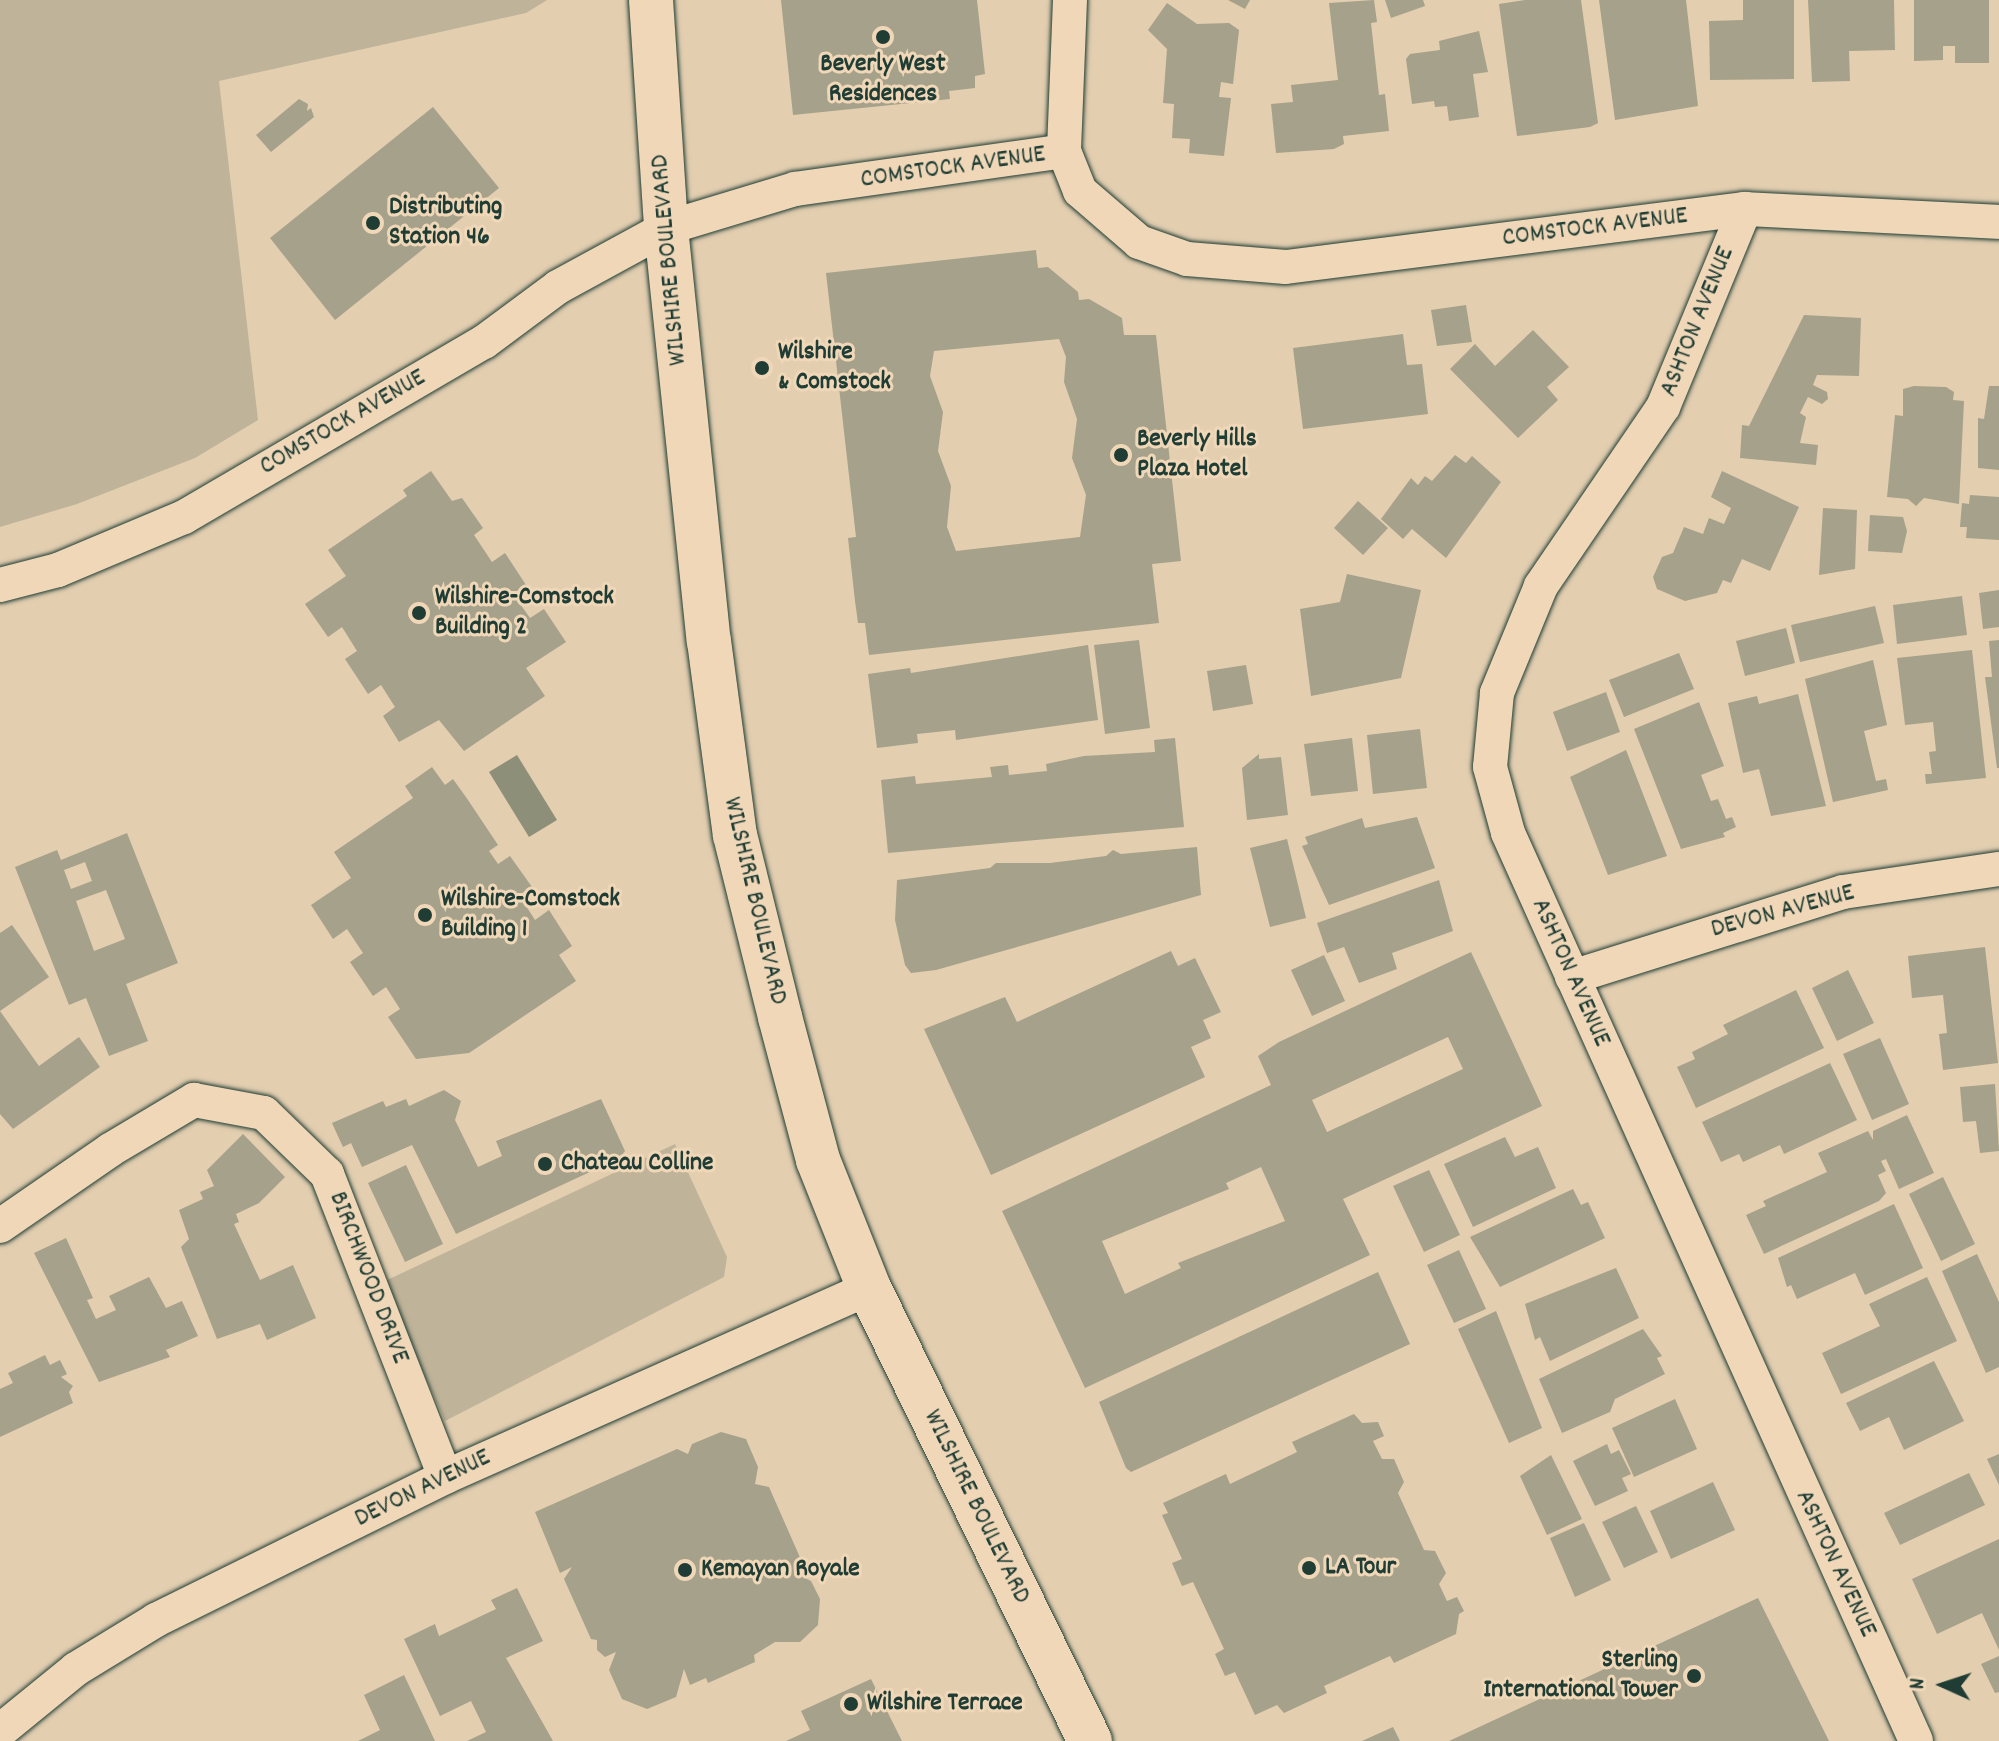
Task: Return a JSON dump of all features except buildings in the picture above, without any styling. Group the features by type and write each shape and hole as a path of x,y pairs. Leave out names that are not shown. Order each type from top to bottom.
{"main road":[{"name":"WILSHIRE BOULEVARD","path":"651,0 666,228 709,641 735,835 818,1160 869,1288 1090,1741"}],"street":[{"path":"1064,151 1070,0"},
{"name":"COMSTOCK AVENUE","path":"0,585 58,570 184,517 484,342 558,287 666,228 795,189 1064,151 1080,191 1139,242 1187,259 1238,267 1286,267 1745,209 1999,222"},
{"name":"ASHTON AVENUE","path":"1745,209 1663,407 1541,586 1497,693 1494,780 1508,833 1916,1741"},
{"name":"DEVON AVENUE","path":"1572,977 1843,892 1999,869"},
{"name":"BIRCHWOOD DRIVE","path":"0,1226 110,1150 194,1100 264,1113 327,1174 445,1477"},
{"name":"DEVON AVENUE","path":"0,1731 76,1669 156,1620 445,1477 869,1288"}],"shaded area":[{"path":"0,0 547,0 526,13 219,81 258,420 195,458 77,504 0,527"},
{"path":"517,755 557,820 529,837 489,772"},
{"path":"675,1144 727,1257 724,1277 445,1421 383,1282"}],"place":[{"name":"Beverly West Residences","path":"883,37"},
{"name":"Distributing Station 46","path":"373,223"},
{"name":"Wilshire & Comstock","path":"762,368"},
{"name":"Beverly Hills Plaza Hotel","path":"1121,455"},
{"name":"Wilshire-Comstock Building 2","path":"419,613"},
{"name":"Wilshire-Comstock Building 1","path":"425,915"},
{"name":"Chateau Colline","path":"545,1164"},
{"name":"LA Tour","path":"1309,1568"},
{"name":"Kemayan Royale","path":"685,1570"},
{"name":"Sterling International Tower","path":"1694,1676"},
{"name":"Wilshire Terrace","path":"851,1704"}]}
